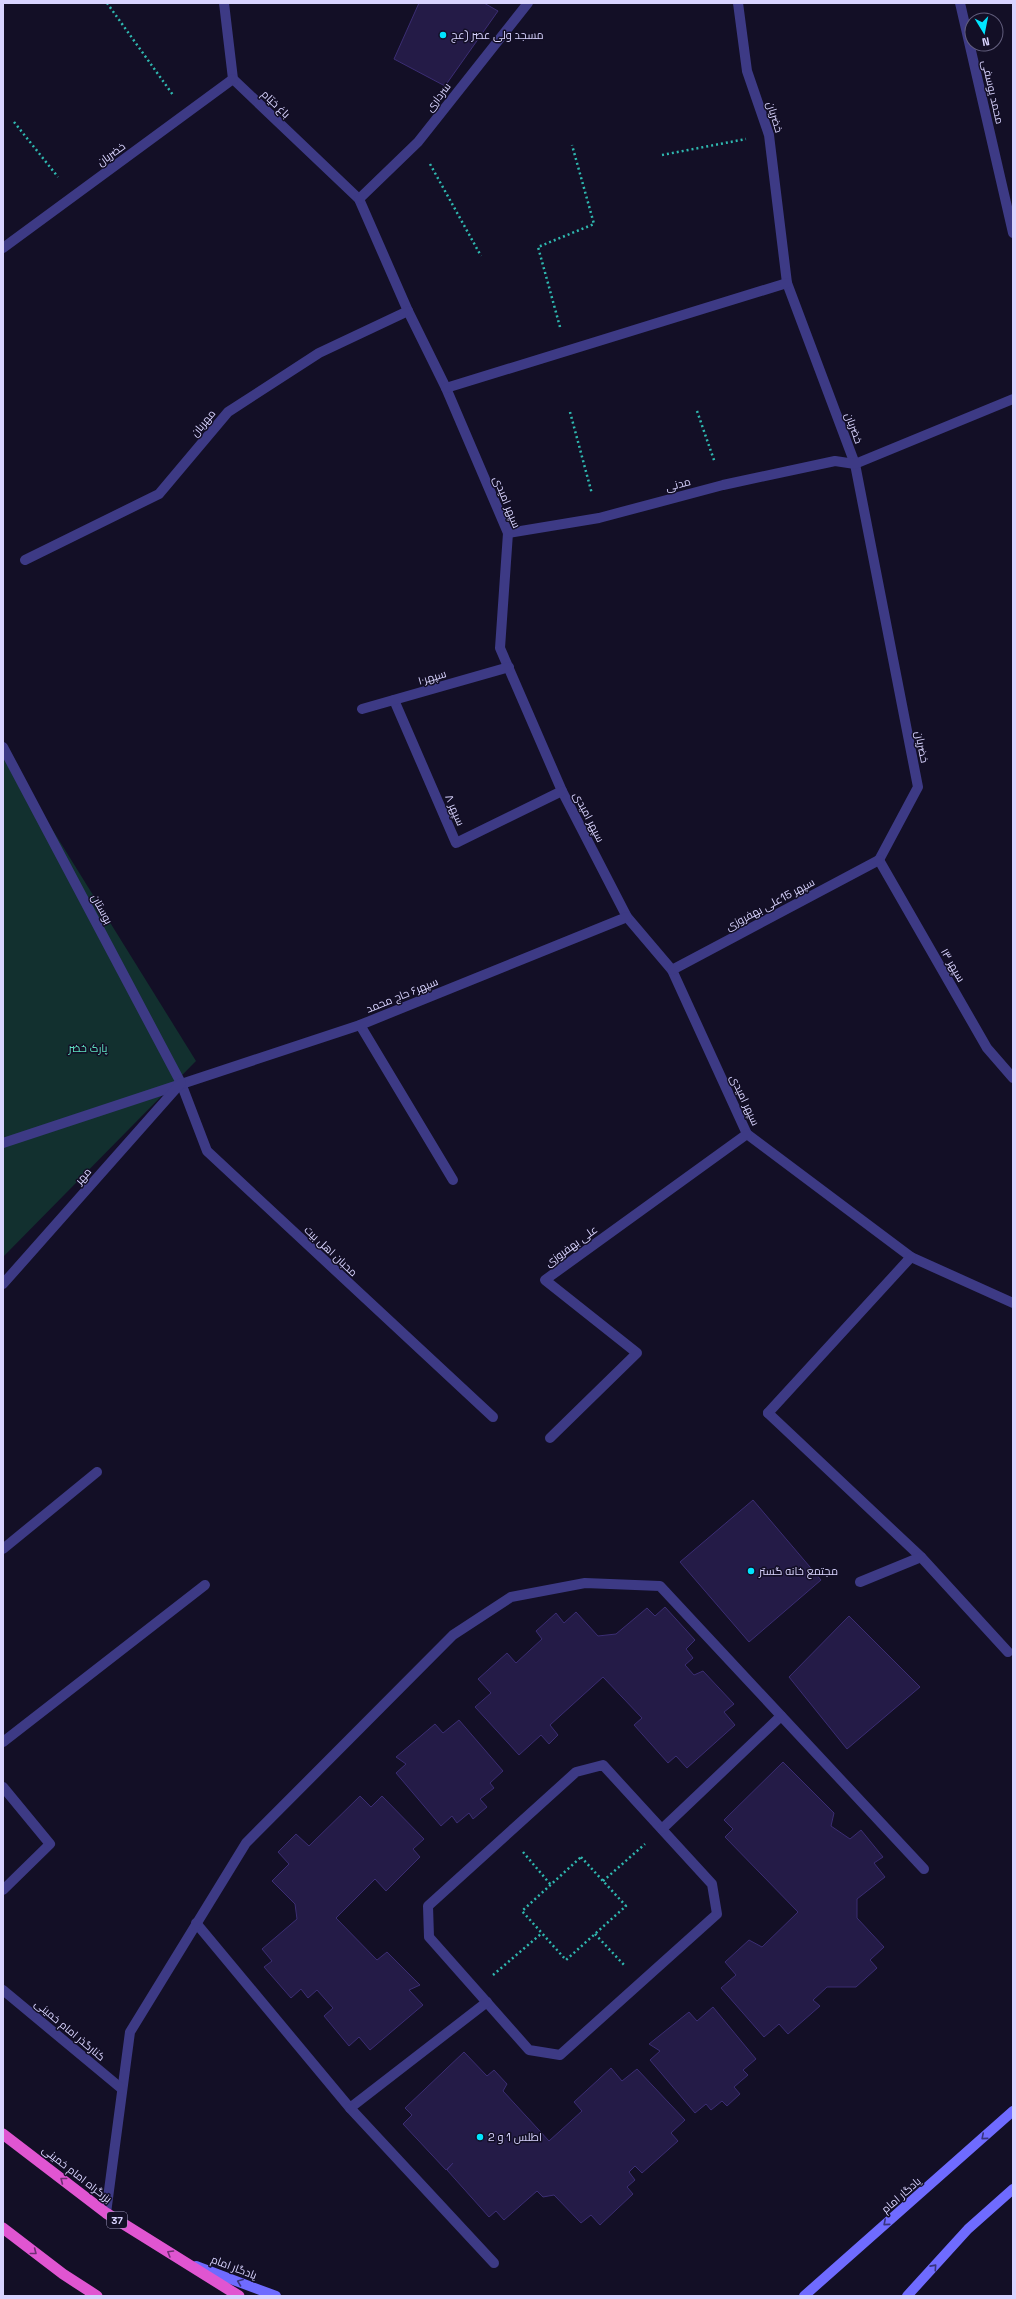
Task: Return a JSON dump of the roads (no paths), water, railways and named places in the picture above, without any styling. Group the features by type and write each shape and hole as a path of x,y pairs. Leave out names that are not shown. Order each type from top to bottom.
{"highway":[{"name":"بزرگراه امام خمینی","path":"3,2134 106,2213 239,2296"},
{"path":"3,2228 63,2274 97,2296"}],"main road":[{"name":"یادگار امام","path":"804,2296 1013,2111"},
{"path":"907,2296 968,2229 1013,2190"},
{"name":"یادگار امام","path":"184,2261 276,2296"}],"street":[{"path":"224,3 233,79"},
{"name":"سرداری","path":"359,199 418,142 528,3"},
{"name":"خضریان","path":"738,3 748,71 769,135 787,283 855,464 918,787 879,860"},
{"name":"محمد یوسفی","path":"960,3 1013,233"},
{"name":"خضریان","path":"3,248 233,79"},
{"name":"باغ خیّام","path":"233,79 359,199"},
{"name":"سپهر امیدی","path":"359,199 408,311 446,388 508,532 500,648 562,791 627,917 672,970 747,1134 910,1257 1013,1303"},
{"path":"446,388 567,352 787,283"},
{"name":"مهربان","path":"26,560 159,494 228,412 319,353 408,311"},
{"path":"855,464 1013,399"},
{"name":"مدنی","path":"508,532 599,518 723,485 835,461 855,464"},
{"name":"سپهر۱۰","path":"362,709 509,667"},
{"name":"سپهر ۸","path":"394,700 456,843 562,791"},
{"name":"بوستان","path":"3,747 180,1084"},
{"name":"سپهر 15علی بهفروزی","path":"672,970 879,860"},
{"name":"سپهر ۱۳","path":"879,860 987,1048 1013,1078"},
{"name":"سپهر۶ حاج محمد","path":"3,1143 360,1025 627,917"},
{"path":"360,1025 453,1180"},
{"name":"مهر","path":"3,1284 180,1084"},
{"name":"محبان اهل بیت","path":"180,1084 207,1151 493,1417"},
{"name":"علی بهفروزی","path":"550,1438 637,1353 545,1280 747,1134"},
{"path":"910,1257 768,1413 921,1558 1008,1652"},
{"path":"3,1549 96,1472"},
{"path":"860,1582 921,1558"},
{"path":"106,2213 130,2032 246,1843 453,1635 511,1597 585,1582 660,1586 924,1869"},
{"path":"3,1742 205,1585"},
{"path":"662,1830 781,1716"},
{"path":"603,1765 662,1830 712,1884 717,1914 560,2055 529,2050 429,1937 428,1906 576,1772 603,1765"},
{"path":"3,1787 50,1844 3,1890"},
{"path":"196,1923 350,2108 494,2264"},
{"name":"کنارگذر امام خمینی","path":"3,1990 122,2089"},
{"path":"350,2108 487,2002"}],"place":[{"name":"مسجد ولی عصر (عج","path":"443,35"},
{"name":"مجتمع خانه گستر","path":"751,1571"},
{"name":"اطلس 1 و 2","path":"480,2137"}],"park label":[{"name":"پارک خضر","path":"88,1048"}]}
